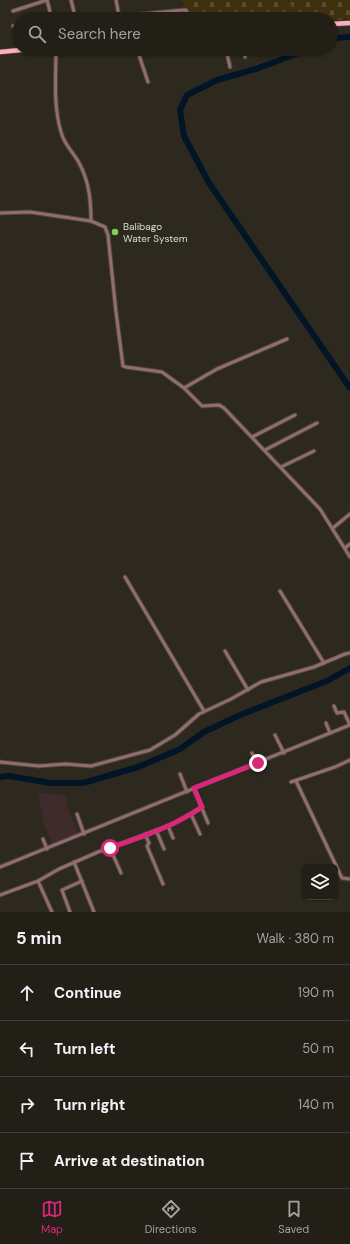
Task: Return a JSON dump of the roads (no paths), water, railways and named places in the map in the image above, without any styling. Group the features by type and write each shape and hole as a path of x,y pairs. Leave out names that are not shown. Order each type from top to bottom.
{"main road":[{"path":"338,24 350,23"},
{"path":"0,52 12,51"}],"street":[{"path":"13,11 47,0 50,12"},
{"path":"71,0 74,12"},
{"path":"116,0 118,12"},
{"path":"162,12 186,10 187,12"},
{"path":"56,56 56,106 61,132 64,143 78,162 90,192 91,221"},
{"path":"139,56 148,82"},
{"path":"228,56 230,67"},
{"path":"0,213 30,212 91,221 105,227 108,235 123,366 162,372 184,388 202,406 222,406 320,509 350,557"},
{"path":"184,388 217,369 287,340"},
{"path":"252,437 295,415"},
{"path":"265,450 317,423"},
{"path":"280,467 314,451"},
{"path":"333,528 350,514"},
{"path":"345,548 350,544"},
{"path":"125,577 204,711"},
{"path":"280,591 324,663"},
{"path":"225,651 248,690"},
{"path":"0,762 39,766 65,764 91,766 155,748 175,735 196,716 204,711 248,690 261,682 270,678 286,676 350,653"},
{"path":"0,867 350,725 344,712 337,713 334,706"},
{"path":"326,723 330,733"},
{"path":"275,735 284,753"},
{"path":"252,752 258,763"},
{"path":"291,782 335,767 350,760"},
{"path":"180,774 187,792"},
{"path":"296,781 342,878 350,879"},
{"path":"194,788 208,823"},
{"path":"0,896 38,881 74,862 168,826 202,807"},
{"path":"77,814 84,834"},
{"path":"191,814 200,834"},
{"path":"168,826 173,838"},
{"path":"156,830 164,849"},
{"path":"146,834 149,843 147,846 163,884"},
{"path":"43,839 47,849"},
{"path":"110,848 121,873"},
{"path":"74,862 94,912"},
{"path":"38,881 52,912"},
{"path":"70,912 62,890 82,881"}],"waterway":[{"path":"338,38 350,37"},
{"path":"290,56 256,69 217,80 187,95 180,110 184,136 209,183 350,388"},
{"path":"0,777 9,776 51,783 83,783 138,767 180,749 204,732 240,715 327,681 350,668"}],"place":[{"name":"Balibago Water System","path":"115,232"}]}
